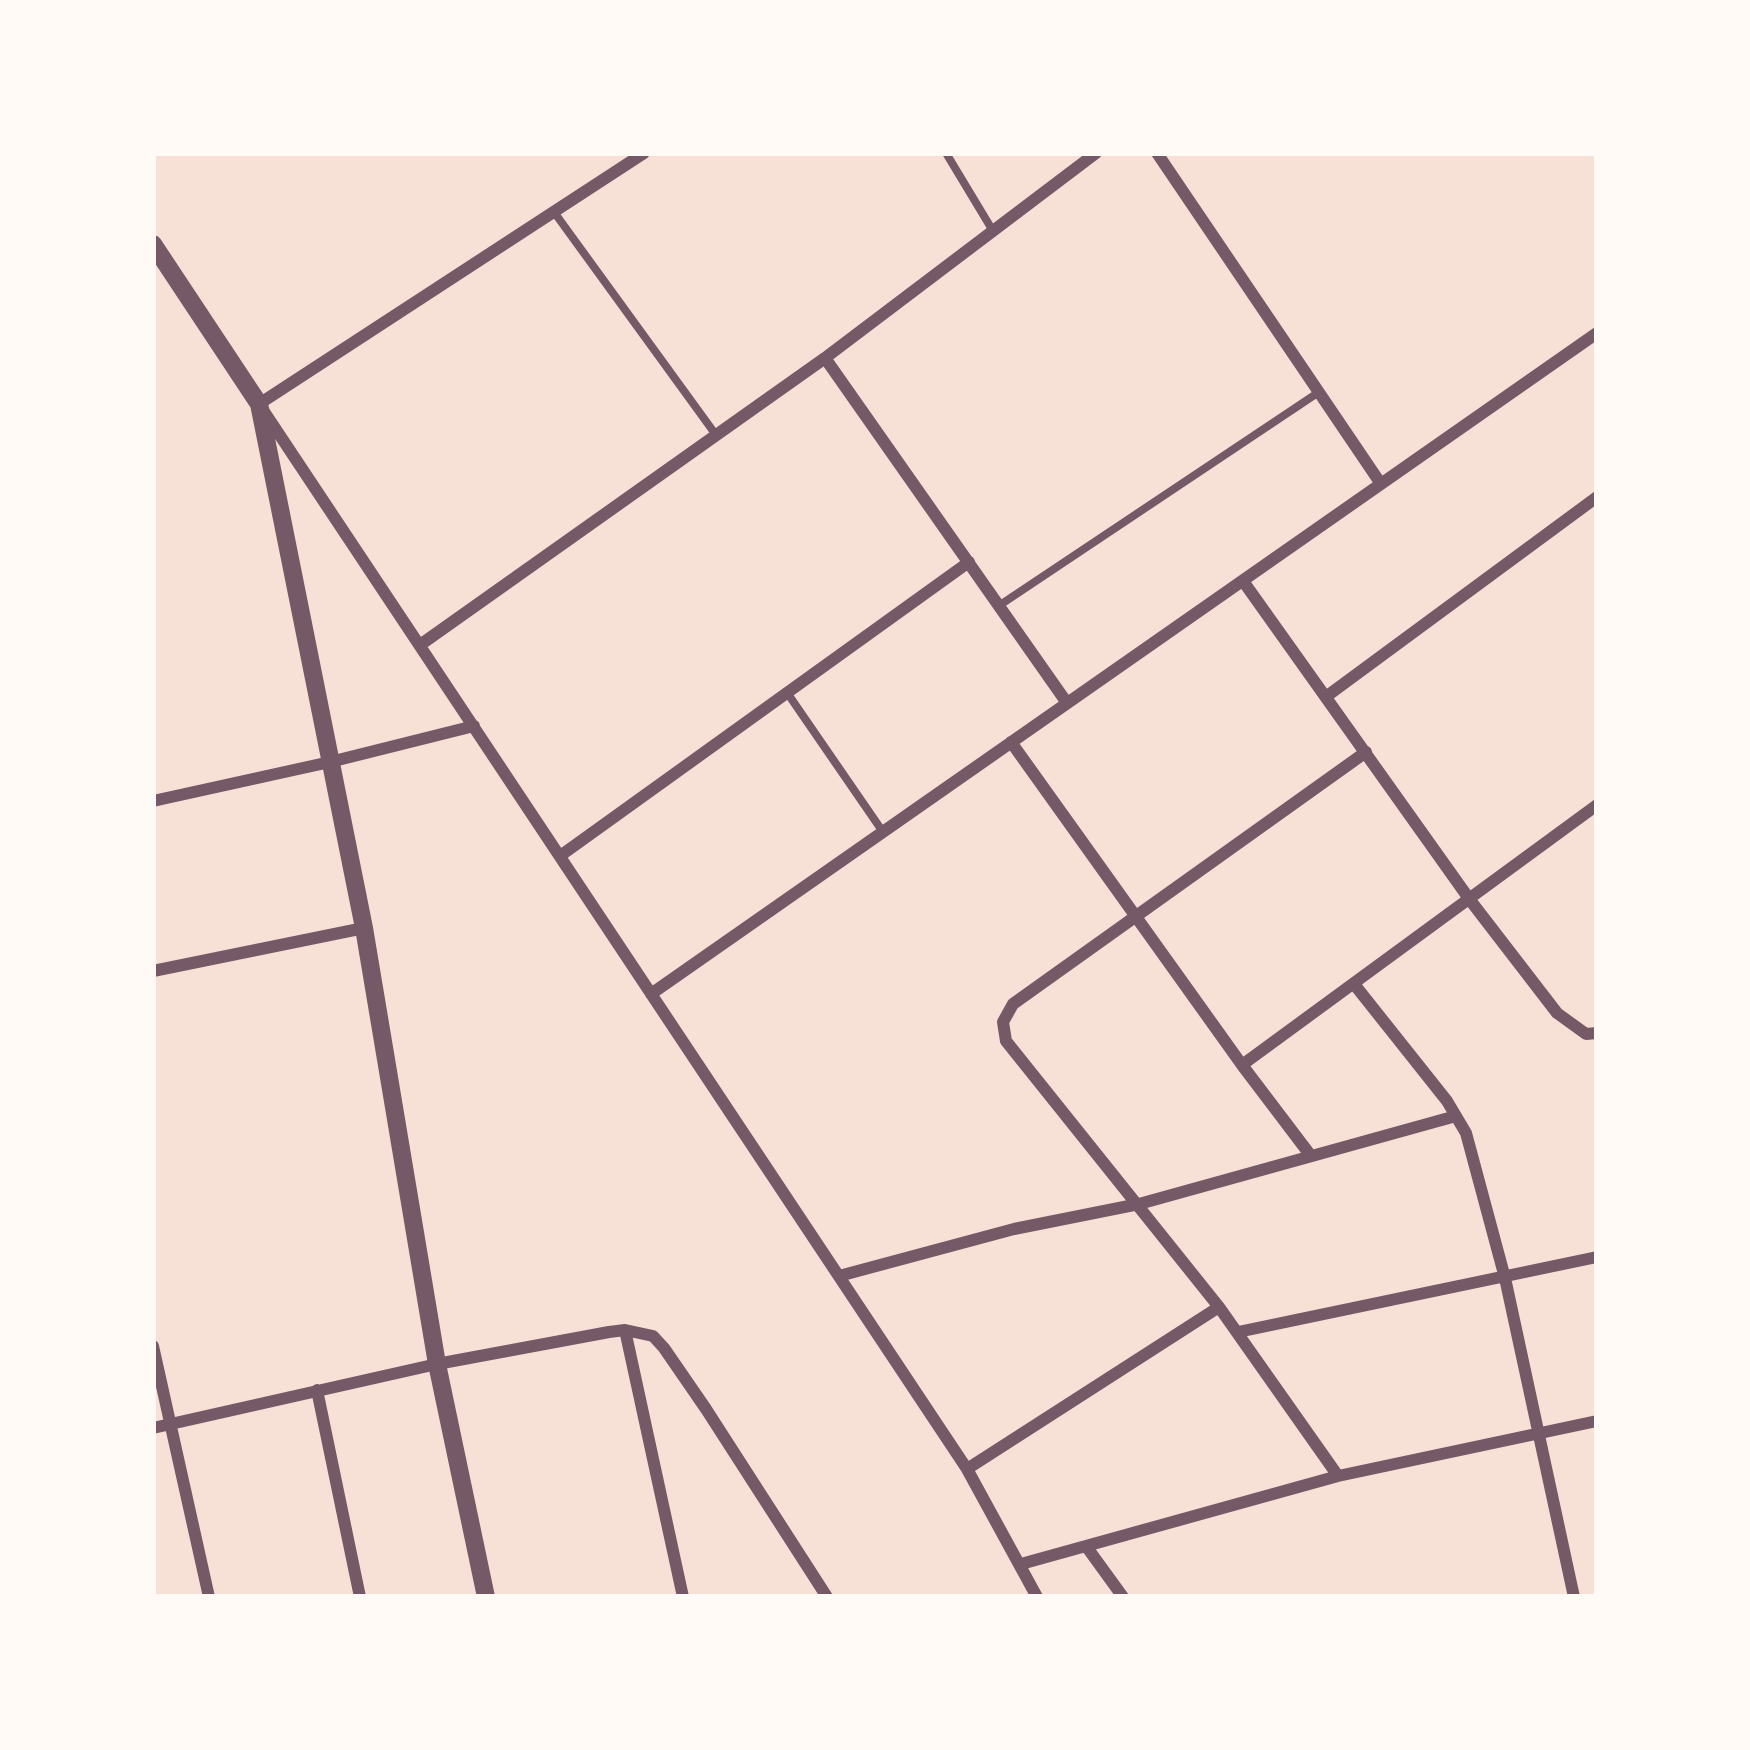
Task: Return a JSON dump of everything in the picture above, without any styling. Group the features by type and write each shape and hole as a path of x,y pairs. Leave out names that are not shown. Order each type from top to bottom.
{"street":[{"path":"259,404 644,153"},
{"path":"420,645 825,358 1096,153"},
{"path":"1157,153 1381,484"},
{"path":"153,244 967,1469 1036,1597"},
{"path":"651,994 1597,333"},
{"path":"825,358 1067,704"},
{"path":"259,404 364,928 437,1364 486,1597"},
{"path":"1327,696 1597,497"},
{"path":"560,856 969,562"},
{"path":"1243,581 1470,900 1557,1013 1592,1034"},
{"path":"153,801 474,726"},
{"path":"1011,742 1311,1156"},
{"path":"1338,1476 1220,1306 1006,1041 1003,1022 1013,1004 1366,752"},
{"path":"1242,1065 1597,805"},
{"path":"153,971 364,928"},
{"path":"1354,984 1466,1133 1505,1278 1574,1597"},
{"path":"839,1276 1014,1229 1138,1204 1456,1116"},
{"path":"1238,1331 1597,1258"},
{"path":"967,1469 1220,1306"},
{"path":"625,1330 683,1597"},
{"path":"153,1428 437,1364 625,1330 653,1336 827,1597"},
{"path":"153,1346 209,1597"},
{"path":"317,1390 360,1597"},
{"path":"1021,1564 1338,1476 1597,1421"},
{"path":"1086,1546 1123,1597"}],"lane":[{"path":"946,153 993,231"},
{"path":"554,212 716,435"},
{"path":"998,605 1319,392"},
{"path":"788,692 883,832"}]}
